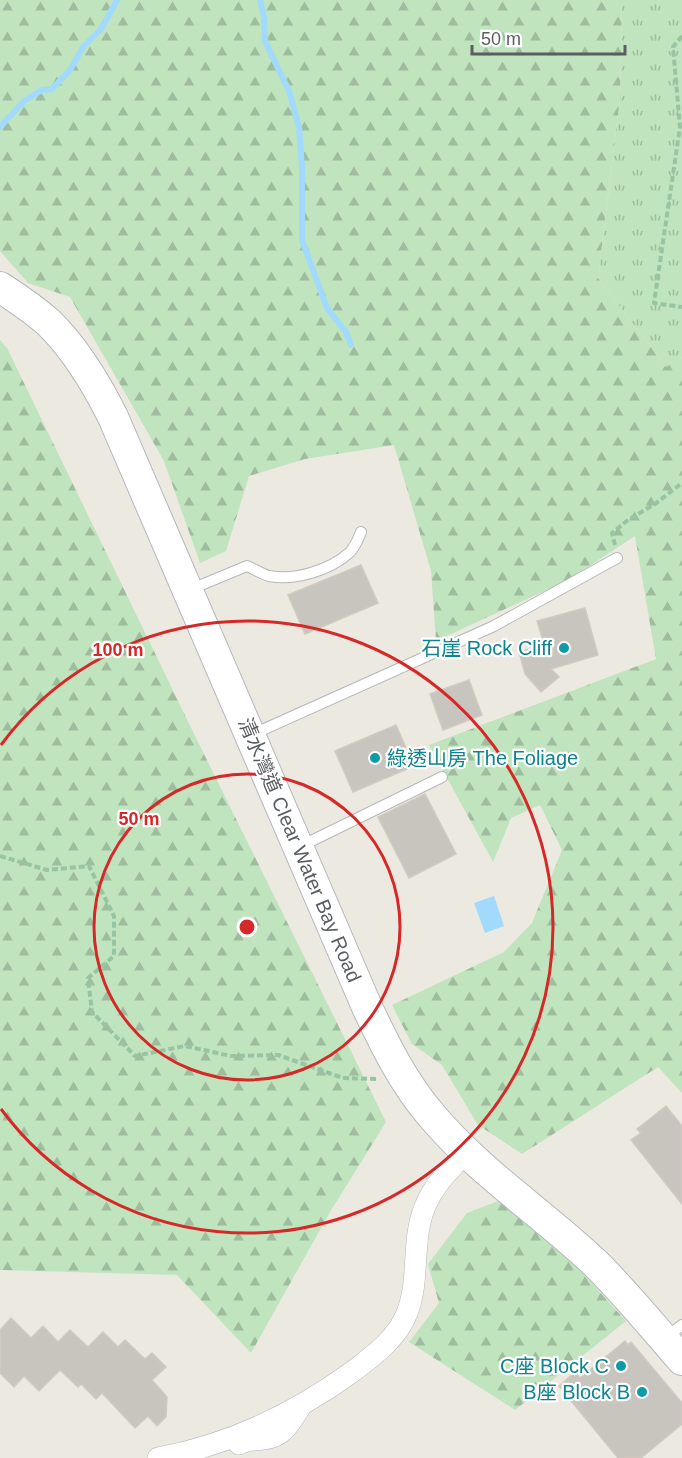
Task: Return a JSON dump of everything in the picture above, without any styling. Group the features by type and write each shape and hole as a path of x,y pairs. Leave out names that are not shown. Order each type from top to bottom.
{"main road":[{"name":"清水灣道 Clear Water Bay Road","path":"0,286 50,324 76,354 118,426 367,1007 394,1062 431,1116 466,1152 595,1264 676,1341"}],"street":[{"path":"158,1458 192,1450 248,1431 301,1406 369,1359 393,1337 412,1298 418,1232 425,1204 442,1178 466,1152"},
{"path":"214,1458 244,1441 270,1439 286,1430 301,1406"}],"lane":[{"path":"189,591 247,566 269,576 292,576 318,571 338,561 351,551 361,532"},
{"path":"250,735 494,626 618,558"},
{"path":"298,847 442,777"}],"path":[{"path":"682,36 673,46 680,127 654,303 682,307"},
{"path":"618,558 612,533 682,483"},
{"path":"0,856 47,870 89,866 114,916 114,956 88,978 92,1012 135,1056 185,1046 231,1056 278,1055 343,1078 386,1080"}],"green space":[{"path":"0,0 622,0 620,98 598,278 666,367 682,357 682,1093 658,1067 522,1154 478,1125 442,1065 412,1044 392,1005 504,952 532,923 562,850 540,805 511,818 493,862 429,745 656,659 635,536 568,580 436,641 431,571 394,445 305,459 249,476 226,551 200,563 164,461 70,297 28,283 0,251"},
{"path":"622,0 682,0 682,357 666,367 598,278 620,98"},
{"path":"0,340 7,348 386,1122 330,1212 251,1353 177,1275 0,1270"},
{"path":"501,1200 567,1256 626,1321 515,1410 409,1342 439,1303 428,1264 467,1213"}],"water":[{"path":"494,896 504,926 485,933 474,903"}],"building":[{"path":"361,565 378,603 305,634 288,595"},
{"name":"石崖 Rock Cliff","path":"585,608 598,655 551,669 559,677 541,692 525,674 519,652 544,644 537,621"},
{"path":"469,680 482,715 443,730 430,694"},
{"name":"綠透山房 The Foliage","path":"396,725 414,766 353,792 335,751"},
{"path":"425,794 456,854 409,878 378,817"},
{"path":"666,1106 682,1126 682,1204 631,1140 641,1133 637,1129"},
{"path":"11,1318 31,1338 43,1326 58,1342 70,1330 88,1347 103,1332 118,1347 125,1340 145,1359 152,1353 166,1367 152,1380 167,1397 166,1417 157,1426 148,1416 135,1428 102,1393 96,1399 81,1384 78,1387 60,1370 39,1391 24,1376 14,1387 0,1373 0,1330"},
{"path":"625,1341 628,1345 631,1342 682,1403 682,1424 641,1458 618,1458 559,1386 575,1372 580,1378"}],"waterway":[{"path":"0,127 24,101 42,90 52,89 70,70 83,47 101,29 117,0"},
{"path":"260,0 264,17 265,41 289,91 299,127 302,167 302,240 327,308 346,332 351,345"}],"place":[{"name":"石崖 Rock Cliff","path":"564,648"},
{"name":"綠透山房 The Foliage","path":"375,758"},
{"name":"C座 Block C","path":"621,1366"},
{"name":"B座 Block B","path":"642,1392"}]}
